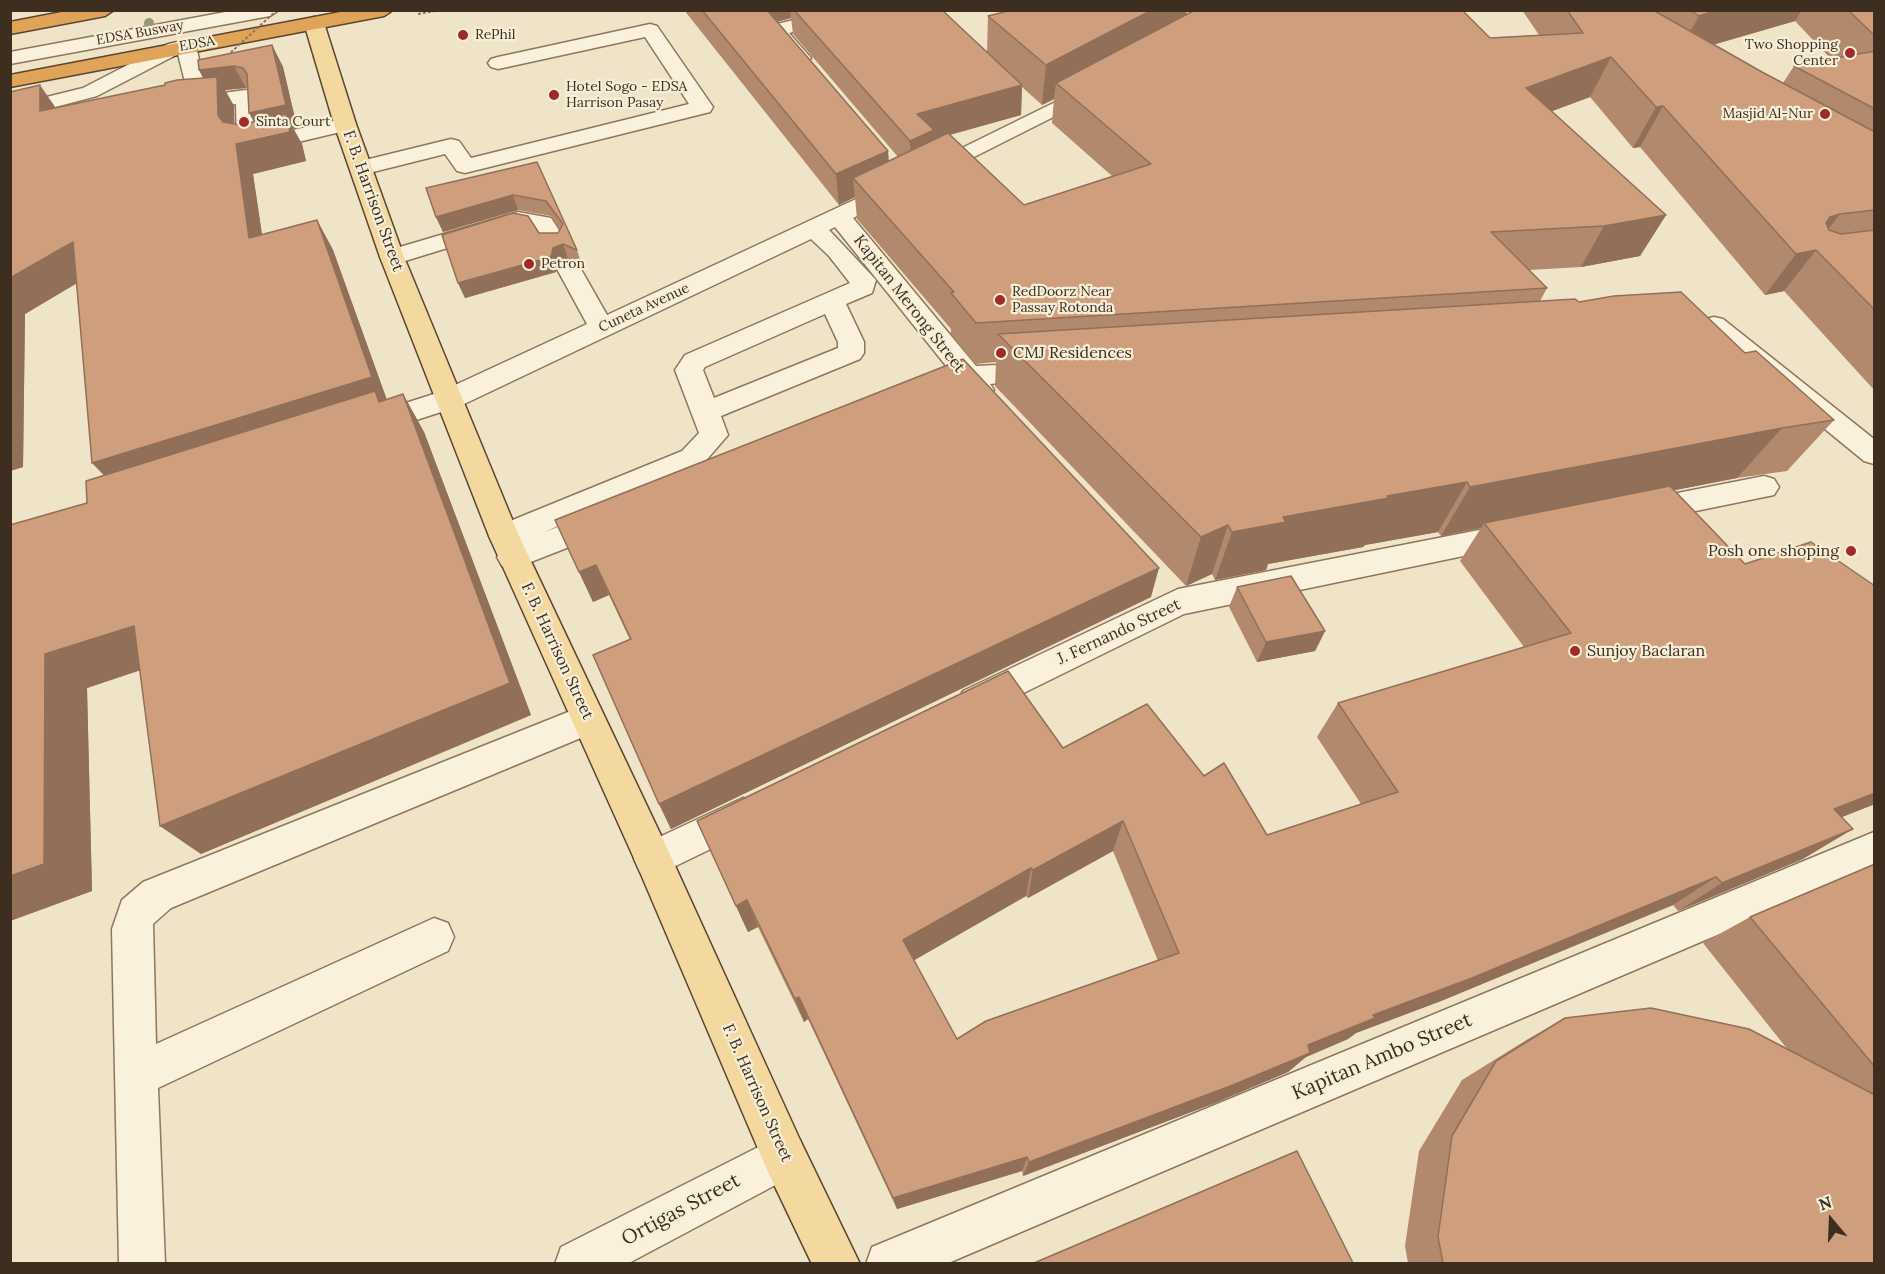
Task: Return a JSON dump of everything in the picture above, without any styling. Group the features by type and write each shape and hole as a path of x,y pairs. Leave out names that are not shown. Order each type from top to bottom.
{"highway":[{"path":"10,28 105,10"},
{"name":"EDSA","path":"10,81 384,10"}],"main road":[{"name":"F. B. Harrison Street","path":"314,23 345,124 392,257 509,546 653,859 784,1156 837,1263"}],"street":[{"name":"EDSA Busway","path":"10,42 179,10"},
{"name":"EDSA Busway","path":"10,58 270,10"},
{"path":"813,73 776,30 860,10"},
{"path":"361,168 451,146 465,166 702,107 650,30 498,63"},
{"path":"10,113 90,92 181,47 198,102 246,96 248,144 256,145 345,124"},
{"name":"Cuneta Avenue","path":"349,432 450,399 839,216 901,176 1033,113 1109,81"},
{"name":"Kapitan Merong Street","path":"839,216 967,376 999,411"},
{"path":"392,257 518,219 543,223 554,241"},
{"path":"509,546 692,458 714,435 689,370 695,361 863,287 863,280 838,251 813,228"},
{"path":"569,269 602,328"},
{"path":"705,412 851,353 851,342 832,301"},
{"path":"1714,325 1875,454"},
{"path":"911,398 967,376 1062,370"},
{"path":"509,546 701,482"},
{"path":"1611,517 1764,487"},
{"name":"J. Fernando Street","path":"953,712 1170,593 1541,530"},
{"path":"142,1263 132,929 136,913 157,895 588,719"},
{"path":"653,859 771,801"},
{"name":"Kapitan Ambo Street","path":"889,1263 1875,850"},
{"path":"138,1075 434,937"},
{"name":"Ortigas Street","path":"578,1263 784,1156"}],"path":[{"path":"220,62 277,10"}],"building":[{"path":"702,10 767,10 888,151 836,174"},
{"path":"794,10 942,10 1022,85 917,114 934,130 910,141"},
{"path":"1012,10 1152,10 1046,65 988,16"},
{"path":"1195,10 1462,10 1490,38 1583,33 1567,10 1653,10 1762,72 1875,132 1875,210 1840,214 1830,217 1826,223 1829,230 1841,234 1875,230 1875,310 1816,250 1796,254 1663,106 1656,107 1611,57 1526,88 1666,215 1604,226 1491,232 1547,288 976,323 951,293 954,292 853,178 948,133 1024,205 1151,164 1056,83"},
{"path":"1690,10 1717,10 1699,16"},
{"path":"1848,10 1875,10 1875,36"},
{"path":"272,45 286,105 249,113 247,74 243,68 234,66 199,70 198,60"},
{"path":"1875,51 1875,109 1794,66"},
{"path":"217,77 218,115 223,122 240,125 286,114 290,132 236,144 249,238 317,220 372,377 92,463 73,242 10,278 10,92 40,85 40,111 165,85 165,83 177,80"},
{"path":"537,162 577,250 563,244 553,248 551,257 458,283 442,235 513,213 528,216 539,233 558,233 563,224 546,201 513,195 436,217 426,188"},
{"path":"1681,292 1745,353 1756,351 1834,420 1470,487 1467,482 1387,496 1389,498 1283,517 1286,522 1232,532 1228,525 1201,537 998,334 1575,299 1579,302 1614,296"},
{"path":"963,359 1159,568 659,804 593,655 631,639 596,565 579,572 555,520"},
{"path":"375,391 379,402 403,394 510,683 160,826 134,626 45,654 44,864 10,876 10,525 87,503 86,481"},
{"path":"1670,486 1745,564 1811,542 1875,586 1875,793 1834,809 1853,829 1722,883 1716,877 1472,978 1373,1015 1375,1018 1308,1045 1310,1053 1233,1085 1029,1162 1027,1157 893,1198 799,997 795,999 747,900 736,906 697,821 1008,671 1063,748 1147,704 1204,776 1224,763 1267,835 1398,792 1338,703 1571,633 1484,523","holes":["1123,821 1179,953 986,1021 957,1039 903,940 1031,868 1033,870"]},
{"path":"1291,576 1325,631 1266,642 1237,587"},
{"path":"1875,864 1875,1067 1750,917"},
{"path":"1651,1008 1749,1029 1875,1095 1875,1263 1443,1263 1438,1237 1452,1136 1496,1061 1565,1018"},
{"path":"1297,1151 1353,1263 1034,1263"}],"place":[{"name":"RePhil","path":"463,35"},
{"name":"Two Shopping Center","path":"1850,53"},
{"name":"Hotel Sogo - EDSA Harrison Pasay","path":"554,95"},
{"name":"Masjid Al-Nur","path":"1825,114"},
{"name":"Sinta Court","path":"244,122"},
{"name":"Petron","path":"529,264"},
{"name":"RedDoorz Near Passay Rotonda","path":"1000,300"},
{"name":"CMJ Residences","path":"1001,353"},
{"name":"Posh one shoping","path":"1851,551"},
{"name":"Sunjoy Baclaran","path":"1575,651"}]}
